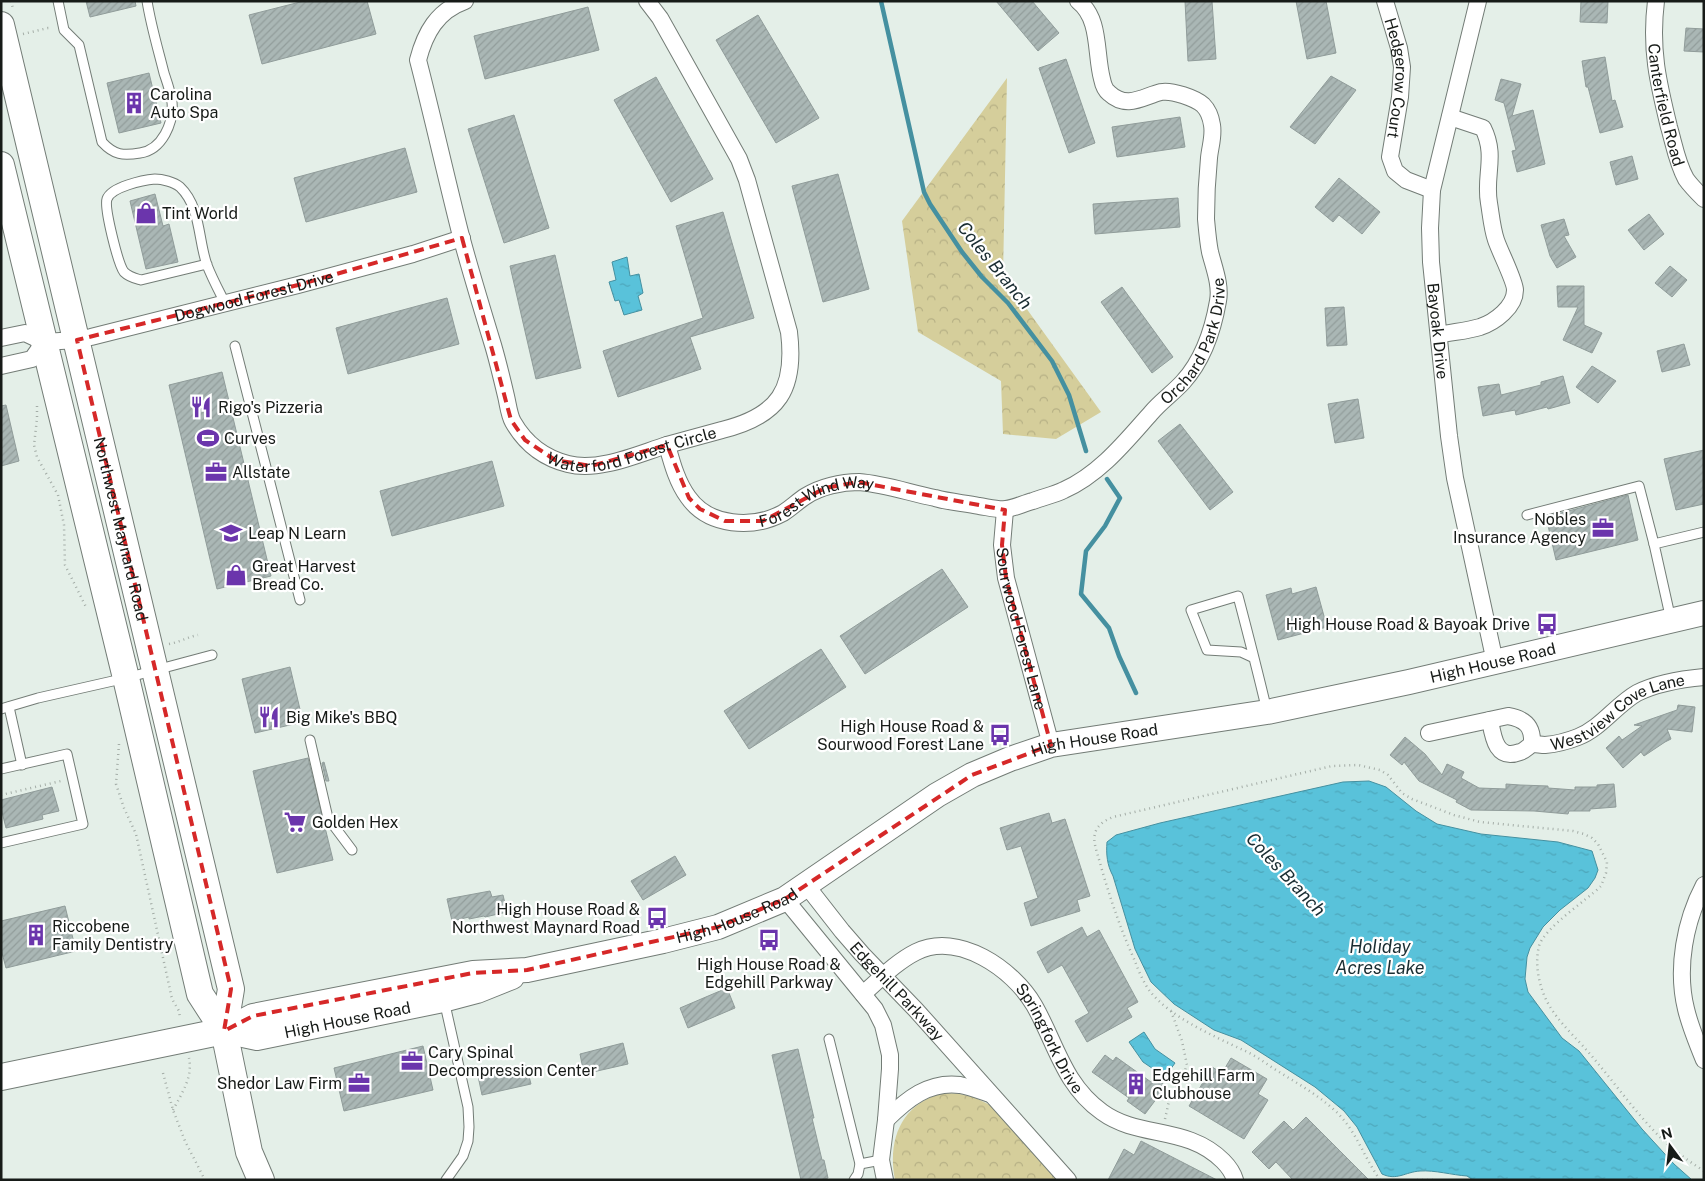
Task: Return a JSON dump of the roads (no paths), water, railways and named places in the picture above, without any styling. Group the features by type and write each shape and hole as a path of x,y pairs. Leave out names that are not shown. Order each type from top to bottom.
{"main road":[{"name":"Northwest Maynard Road","path":"1,25 231,989 224,1031 249,1152 260,1180"},
{"name":"Northwest Maynard Road","path":"1,165 126,678 200,994 224,1031"},
{"name":"High House Road","path":"4,1075 224,1031 253,1016 262,1014 473,973 527,970 718,928 785,899 937,795 972,775 1051,745 1267,712 1409,682 1704,613"},
{"name":"High House Road","path":"224,1031 257,1038 477,992 527,970"}],"street":[{"name":"Waterford Forest Circle","path":"466,1 457,4 444,13 431,27 422,42 418,60 462,238 499,367 512,420 525,440 538,451 554,460 570,465 591,466 633,457 667,445 737,426 770,410 783,392 789,374 791,351 789,332 747,180 739,159 660,18 647,1"},
{"name":"Orchard Park Drive","path":"1005,510 1064,490 1095,471 1126,442 1153,410 1184,380 1203,352 1218,298 1217,276 1210,252 1206,220 1207,178 1213,134 1210,114 1203,105 1187,96 1163,92 1142,100 1128,101 1116,98 1108,93 1100,73 1096,33 1092,20 1086,8 1078,1"},
{"name":"Hedgerow Court","path":"1385,1 1399,48 1402,67 1400,97 1390,144 1390,157 1395,172 1400,176 1432,190"},
{"name":"Bayoak Drive","path":"1478,1 1432,190 1430,228 1431,262 1455,478 1495,662"},
{"name":"Canterfield Road","path":"1656,1 1653,27 1654,52 1664,108 1677,157 1686,178 1704,199"},
{"path":"1439,335 1481,327 1510,306 1516,288 1495,238 1491,218 1488,198 1491,165 1487,136 1483,128 1450,117"},
{"name":"Dogwood Forest Drive","path":"44,342 76,340 225,303 413,254 462,238"},
{"path":"1,338 26,333 44,342 32,359 1,366"},
{"name":"Forest Wind Way","path":"667,445 680,485 688,498 700,509 725,522 746,524 763,521 785,512 806,496 839,484 858,482 909,491 937,499 1005,510"},
{"name":"Sourwood Forest Lane","path":"1005,510 1002,545 1006,578 1051,745"},
{"name":"Westview Cove Lane","path":"1490,720 1495,744 1508,754 1522,752 1532,744 1560,743 1579,737 1625,701 1646,689 1677,681 1704,677"},
{"name":"Westview Cove Lane","path":"1429,733 1508,716 1524,722 1533,734 1532,744"},
{"path":"1704,884 1693,910 1686,934 1683,990 1697,1025 1704,1060"},
{"name":"Edgehill Parkway","path":"806,885 842,931 1068,1180"},
{"name":"Edgehill Parkway","path":"785,899 875,1009 883,1025 888,1044 890,1069 881,1160 885,1180"},
{"name":"Springfork Drive","path":"863,994 883,976 916,952 927,947 949,947 974,952 994,963 1012,977 1033,1004 1061,1062 1080,1092 1104,1113 1126,1124 1187,1138 1201,1144 1214,1152 1225,1164 1235,1180"},
{"name":"Edgehill Parkway","path":"886,1120 902,1104 916,1094 932,1087 962,1085 990,1094"}],"lane":[{"path":"58,1 64,30 78,45 102,142 111,152 128,156 145,152 158,145 166,133 171,116 172,102 150,22 147,1"},
{"path":"206,264 141,280 131,278 124,271 118,260 106,207 107,197 113,191 124,186 154,179 179,186 188,198 197,219 206,264 225,303"},
{"path":"235,346 300,600"},
{"path":"1527,515 1639,486 1671,620"},
{"path":"1654,544 1704,532"},
{"path":"1254,658 1241,652 1207,650 1191,610 1238,596 1254,658 1267,712"},
{"path":"22,765 5,708 38,698 126,678 212,655"},
{"path":"310,740 328,818 352,850"},
{"path":"1,770 67,754 83,824"},
{"path":"1,838 43,828 83,824"},
{"path":"1,843 83,824"},
{"path":"444,1000 468,1107 469,1126 468,1141 463,1156 446,1180"},
{"path":"830,1039 860,1164 858,1174 854,1180"},
{"path":"860,1164 881,1160"}],"water":[{"path":"627,257 630,276 639,274 643,293 638,296 642,310 624,315 619,300 615,301 609,282 616,280 612,262"},
{"name":"Holiday Acres Lake","path":"1369,781 1386,787 1416,811 1437,824 1481,834 1558,842 1592,851 1598,870 1595,878 1588,888 1560,910 1543,927 1530,948 1527,957 1525,979 1528,992 1562,1038 1579,1051 1642,1129 1674,1164 1692,1180 1473,1180 1467,1176 1432,1171 1420,1171 1392,1177 1387,1176 1382,1174 1357,1127 1344,1111 1315,1087 1241,1040 1214,1030 1174,1004 1151,982 1135,949 1109,868 1107,842 1116,835 1160,823 1343,782"},
{"path":"1144,1032 1155,1049 1175,1063 1165,1077 1143,1062 1129,1042"}],"waterway":[{"name":"Coles Branch","path":"881,1 924,192 962,252 982,277 1008,303 1052,361 1069,395 1086,451"},
{"name":"Coles Branch","path":"1107,479 1120,498 1105,526 1086,551 1081,594 1109,628 1119,656 1136,693"}],"place":[{"name":"Carolina Auto Spa","path":"134,103"},
{"name":"Tint World","path":"146,213"},
{"name":"Rigo's Pizzeria","path":"201,407"},
{"name":"Curves","path":"208,438"},
{"name":"Allstate","path":"216,472"},
{"name":"Nobles Insurance Agency","path":"1603,528"},
{"name":"Leap N Learn","path":"231,533"},
{"name":"Great Harvest Bread Co.","path":"236,575"},
{"name":"High House Road & Bayoak Drive","path":"1547,624"},
{"name":"Big Mike's BBQ","path":"269,717"},
{"name":"High House Road & Sourwood Forest Lane","path":"1000,735"},
{"name":"Golden Hex","path":"295,822"},
{"name":"High House Road & Northwest Maynard Road","path":"657,918"},
{"name":"Riccobene Family Dentistry","path":"36,935"},
{"name":"High House Road & Edgehill Parkway","path":"769,940"},
{"name":"Cary Spinal Decompression Center","path":"412,1061"},
{"name":"Shedor Law Firm","path":"359,1083"},
{"name":"Edgehill Farm Clubhouse","path":"1136,1084"}]}
